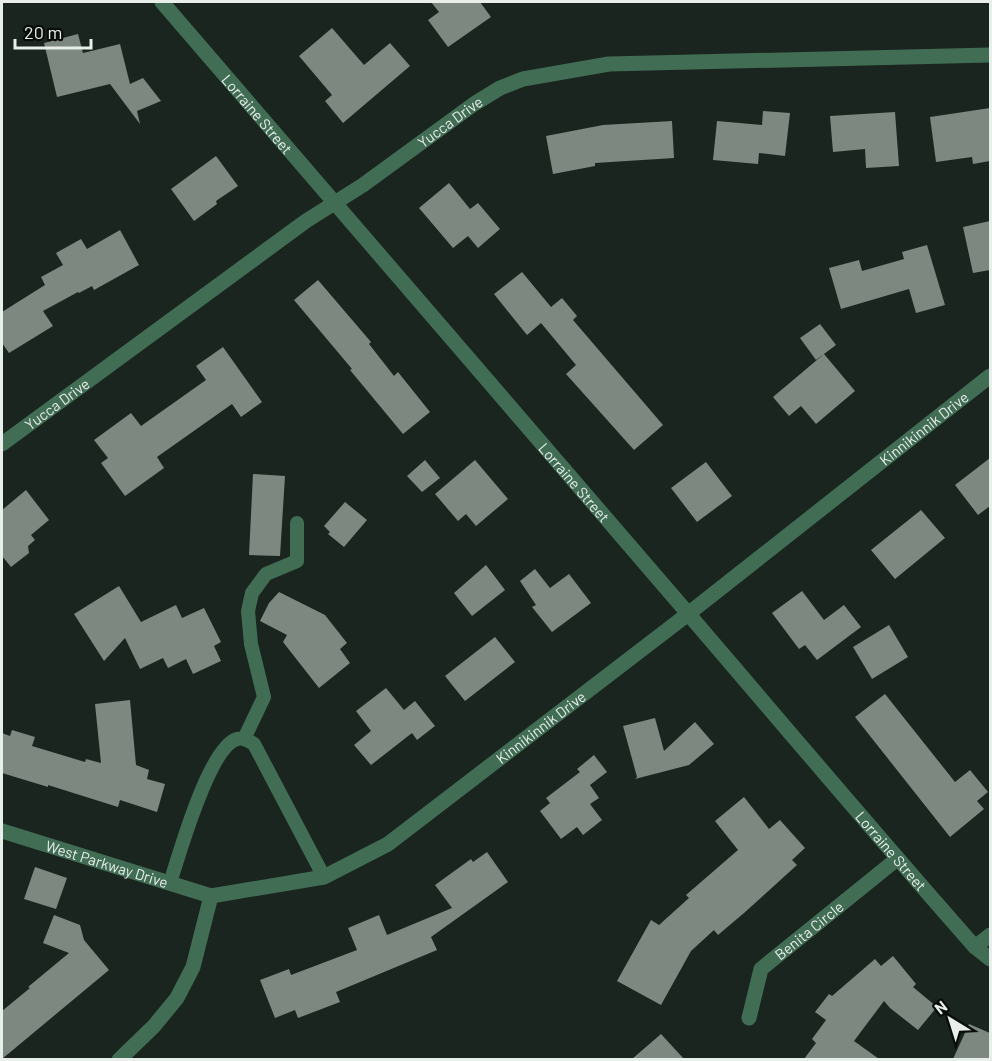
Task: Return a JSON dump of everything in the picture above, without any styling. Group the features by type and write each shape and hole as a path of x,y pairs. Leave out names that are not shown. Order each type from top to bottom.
{"street":[{"name":"Lorraine Street","path":"162,2 897,859 975,947 990,959"},
{"name":"Yucca Drive","path":"2,444 306,221 363,185 474,104 500,88 523,79 609,64 990,55"},
{"name":"Kinnikinnik Drive","path":"212,896 324,877 388,844 688,614 990,376"},
{"name":"West Parkway Drive","path":"2,831 212,896"},
{"name":"Benita Circle","path":"749,1018 761,969 897,859"},
{"path":"119,1059 154,1026 177,998 193,967 212,896"},
{"path":"975,947 990,935"}],"lane":[{"path":"244,739 264,697 251,644 248,611 252,593 266,574 297,561 297,523"},
{"path":"170,883 203,786 226,746 237,739 244,739 254,744 324,877"}],"building":[{"path":"431,2 480,2 491,17 448,47 428,20 439,12"},
{"path":"332,28 364,65 390,43 410,66 343,123 325,101 332,95 299,56"},
{"path":"78,34 83,53 120,44 130,84 143,78 161,101 137,111 140,124 110,84 57,97 44,43"},
{"path":"990,108 990,161 973,164 972,157 936,162 930,117"},
{"path":"763,111 790,113 785,156 759,153 758,164 713,160 717,121 762,125"},
{"path":"895,112 899,166 866,168 865,149 833,152 830,116"},
{"path":"672,121 674,158 595,163 595,166 553,174 546,136 603,125"},
{"path":"216,156 238,186 216,201 217,204 194,221 171,189"},
{"path":"449,183 470,209 478,203 500,229 478,248 468,236 453,248 419,208"},
{"path":"990,221 990,270 973,273 963,227"},
{"path":"120,230 139,265 94,290 92,286 43,311 53,326 9,353 2,343 2,312 45,285 41,277 63,265 56,253 81,239 87,249"},
{"path":"927,245 945,305 916,313 909,289 841,309 829,268 859,260 862,271 904,259 902,252"},
{"path":"522,272 551,307 562,298 577,316 573,320 663,425 634,450 566,374 576,365 541,323 527,335 494,294"},
{"path":"318,280 371,342 369,344 394,376 398,372 430,412 403,434 294,300"},
{"path":"820,324 836,345 816,360 800,338"},
{"path":"223,347 262,402 241,417 232,404 157,457 164,468 125,496 101,463 108,458 94,440 131,413 141,426 206,380 196,366"},
{"path":"824,354 855,391 816,424 801,406 789,416 773,397"},
{"path":"990,458 990,506 978,515 955,485"},
{"path":"425,460 440,478 422,492 407,476"},
{"path":"475,460 508,499 476,526 466,514 458,521 435,494"},
{"path":"706,462 732,496 697,522 671,488"},
{"path":"253,474 285,476 280,556 249,555"},
{"path":"26,490 49,520 31,535 35,540 28,546 29,553 11,567 2,556 2,510"},
{"path":"345,502 367,520 344,547 328,534 330,532 324,526"},
{"path":"921,510 945,538 895,579 871,550"},
{"path":"486,565 505,590 472,616 454,593"},
{"path":"535,569 550,588 569,574 591,603 552,632 532,607 536,605 520,581"},
{"path":"119,586 141,622 176,605 182,618 204,608 221,642 214,646 221,661 193,674 186,659 168,668 163,658 140,669 125,638 104,661 74,614"},
{"path":"802,591 824,620 844,605 861,627 817,660 805,645 799,649 772,613"},
{"path":"279,592 325,615 347,643 340,649 350,663 319,688 283,642 287,635 260,621 269,603"},
{"path":"889,625 908,657 872,679 853,647"},
{"path":"495,637 515,662 465,701 445,676"},
{"path":"386,688 404,710 415,701 435,726 417,740 412,733 371,765 354,745 371,731 356,711"},
{"path":"885,694 955,782 970,770 988,792 977,801 984,809 950,837 855,717"},
{"path":"130,700 136,765 149,770 147,779 165,784 157,812 120,800 118,807 2,773 2,733 10,736 12,730 35,737 32,746 85,762 86,759 101,763 95,704"},
{"path":"655,718 664,751 695,722 714,744 689,765 635,779 637,777 623,726"},
{"path":"594,755 607,772 590,785 599,798 590,804 602,820 583,835 577,827 561,839 540,811 550,803 546,798 580,772 577,769"},
{"path":"744,797 769,829 780,820 805,848 792,860 797,865 744,913 718,935 714,930 691,951 661,1005 617,981 651,920 659,925 689,898 686,895 738,850 715,821"},
{"path":"487,852 508,882 431,937 437,950 336,992 340,1002 298,1018 295,1010 275,1018 260,980 289,969 291,975 357,950 348,928 379,915 387,935 452,908 435,885 471,859 473,862"},
{"path":"35,867 67,878 56,909 24,899"},
{"path":"54,915 80,925 84,940 109,970 2,1059 2,1011 69,953 43,943"},
{"path":"893,956 916,984 913,987 937,1007 918,1030 884,1001 854,1041 879,1059 804,1059 816,1043 812,1039 826,1020 815,1012 829,994 832,996 875,959 881,966"},
{"path":"969,1024 990,1033 990,1059 953,1059"},
{"path":"661,1034 684,1059 632,1059"}]}
